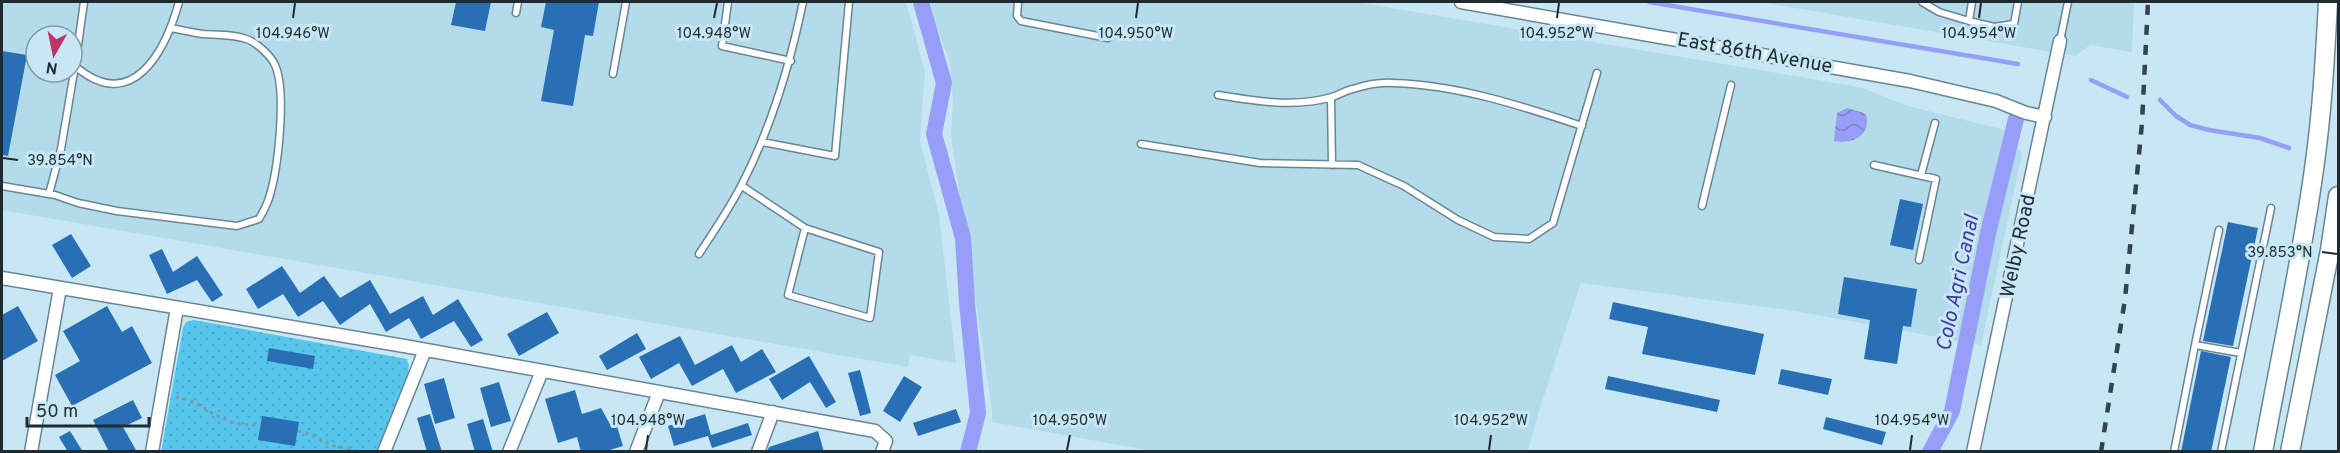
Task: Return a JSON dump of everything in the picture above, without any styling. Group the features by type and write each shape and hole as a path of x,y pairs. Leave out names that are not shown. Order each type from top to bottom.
{"main road":[{"path":"2263,452 2298,274 2315,168 2325,70 2328,2"},
{"path":"2290,452 2330,250 2338,196"}],"street":[{"name":"East 86th Avenue","path":"1461,2 1910,81 1996,101 2026,113 2046,117"},
{"name":"Welby Road","path":"1973,452 2046,117 2060,41"},
{"path":"2,278 425,350 875,431 886,441 882,452"},
{"path":"31,452 60,288"},
{"path":"152,452 177,308"},
{"path":"384,452 425,350"},
{"path":"509,452 542,371"},
{"path":"636,452 659,392"},
{"path":"758,452 772,412"}],"lane":[{"path":"81,24 84,2"},
{"path":"84,71 102,82 125,84 144,71 160,51 171,28 179,2"},
{"path":"516,13 518,2"},
{"path":"613,74 626,2"},
{"path":"728,2 722,46 791,61"},
{"path":"699,254 742,186 762,142 791,61 803,2"},
{"path":"762,142 835,156 849,2"},
{"path":"1018,2 1017,16 1021,21 1108,38"},
{"path":"1922,2 1939,12 1994,27 2014,24 2018,2"},
{"path":"1969,21 1972,2"},
{"path":"2060,41 2068,2"},
{"path":"2,186 49,194 117,211 237,226 259,219 269,200 274,180 280,119 280,87 275,66 266,53 249,40 171,28"},
{"path":"1141,144 1260,163 1358,165 1404,186 1458,220 1494,237 1529,239 1553,223 1597,73"},
{"path":"1218,95 1260,102 1301,102 1331,98 1353,89 1392,82 1461,92 1536,111 1581,126"},
{"path":"49,194 62,149 72,84"},
{"path":"1702,206 1731,85"},
{"path":"1331,98 1332,165"},
{"path":"1921,175 1935,123"},
{"path":"1874,165 1936,178 1919,260"},
{"path":"742,186 805,228 879,252 870,318 788,295 805,228"},
{"path":"2221,452 2271,208"},
{"path":"2174,452 2219,230"},
{"path":"2195,345 2241,353"}],"path":[{"path":"161,394 198,403 231,422 242,425 261,425"},
{"path":"297,431 321,437 331,445 344,446 358,452"}],"shaded area":[{"path":"2,2 906,2 925,71 920,141 939,215 956,363 910,355 908,367 2,210"},
{"path":"931,2 1356,2 1860,87 1908,106 2005,130 2022,154 1981,345 1795,311 1581,283 1528,451 1152,451 992,422 951,137 953,99 950,63 932,15"},
{"path":"1760,2 2134,2 2132,52 2090,45 2075,56"},
{"path":"194,320 407,359 408,373 377,451 161,452 183,328 186,322"}],"water":[{"path":"1847,108 1864,113 1867,117 1865,130 1853,140 1834,141 1837,113"}],"building":[{"path":"456,2 491,2 485,31 451,25"},
{"path":"546,2 599,2 593,36 585,35 573,106 541,101 554,30 541,27"},
{"path":"2,51 24,55 24,71 8,156 2,155"},
{"path":"1900,199 1923,204 1913,250 1890,245"},
{"path":"2228,222 2258,228 2233,346 2203,341"},
{"path":"71,234 91,266 72,278 52,245"},
{"path":"162,249 173,272 197,256 223,295 212,302 197,280 167,294 149,255"},
{"path":"282,266 300,293 324,276 340,298 370,280 390,314 423,296 433,315 458,299 483,340 471,347 454,321 421,339 409,318 386,332 370,304 340,325 323,301 298,317 283,294 258,309 246,289"},
{"path":"1844,277 1917,289 1911,327 1903,326 1897,364 1864,359 1870,320 1838,314"},
{"path":"1613,302 1764,334 1755,375 1642,354 1648,327 1609,319"},
{"path":"18,306 38,341 2,361 2,315"},
{"path":"107,306 122,332 132,326 152,363 72,406 55,375 80,361 63,331"},
{"path":"547,312 559,333 519,356 507,334"},
{"path":"637,333 646,349 607,370 599,356"},
{"path":"680,336 695,365 732,345 741,362 762,349 776,372 736,393 723,369 692,386 679,363 651,379 639,357"},
{"path":"269,348 315,356 313,369 267,361"},
{"path":"2201,351 2231,357 2211,452 2181,452"},
{"path":"809,356 836,402 826,408 810,382 782,400 769,379"},
{"path":"1781,369 1832,379 1828,395 1778,384"},
{"path":"860,370 871,413 860,416 848,373"},
{"path":"904,376 922,387 900,422 883,411"},
{"path":"1608,376 1720,400 1717,412 1605,389"},
{"path":"444,378 455,418 435,424 424,384"},
{"path":"499,382 511,421 491,427 480,388"},
{"path":"575,390 582,414 601,408 611,426 616,423 623,446 603,452 581,452 577,437 558,443 545,399"},
{"path":"133,400 142,418 123,427 137,452 109,452 93,420"},
{"path":"956,409 961,422 918,436 913,423"},
{"path":"430,414 442,452 427,452 417,418"},
{"path":"705,414 711,435 674,446 668,426"},
{"path":"262,416 299,422 295,446 258,440"},
{"path":"1826,417 1886,432 1882,445 1823,429"},
{"path":"483,419 493,452 475,452 467,424"},
{"path":"748,423 752,435 712,448 708,436"},
{"path":"70,431 83,452 68,452 59,437"},
{"path":"818,431 824,452 767,452 769,447"}],"waterway":[{"path":"921,2 944,83 934,134 963,238 978,413 968,452"},
{"path":"1649,2 2018,64"},
{"path":"2091,80 2127,97"},
{"path":"2160,100 2176,116 2190,125 2260,138 2289,148"},
{"name":"Colo Agri Canal","path":"1930,452 1952,411 1989,229 2016,119"}],"railway":[{"path":"2101,452 2125,299 2142,123 2148,2"}]}
